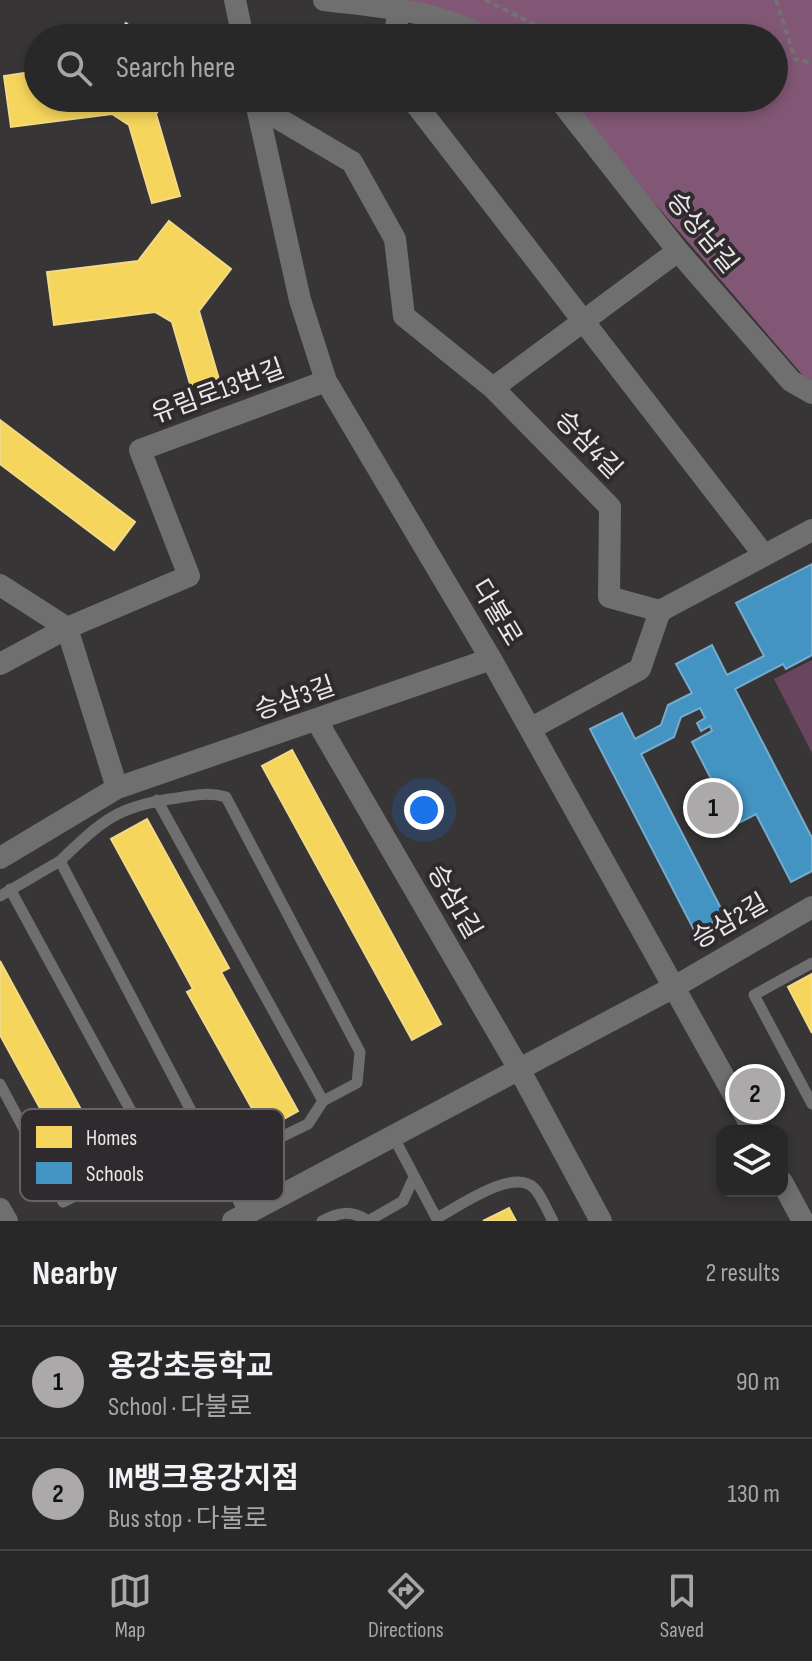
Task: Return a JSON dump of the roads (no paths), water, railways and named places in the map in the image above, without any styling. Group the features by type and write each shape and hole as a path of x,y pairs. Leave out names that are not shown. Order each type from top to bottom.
{"street":[{"path":"235,0 240,24"},
{"path":"324,0 399,10 459,24"},
{"path":"396,24 399,10"},
{"name":"다불로","path":"258,112 300,300 326,381 491,659 751,1125"},
{"name":"승삼4길","path":"272,112 352,162 395,239 404,316 493,388 610,507 609,597 660,611"},
{"path":"422,112 764,555"},
{"name":"승상남길","path":"569,112 678,251 791,381 812,393"},
{"path":"493,388 582,319 678,251"},
{"name":"유림로13번길","path":"67,628 189,576 140,450 326,381"},
{"path":"530,729 640,669 660,611 812,530"},
{"path":"0,585 67,628 117,788"},
{"path":"0,664 67,628"},
{"name":"승삼3길","path":"0,858 117,788 491,659"},
{"name":"승삼1길","path":"317,721 519,1069 601,1221"},
{"name":"승삼2길","path":"676,986 812,907"},
{"path":"284,1194 676,986"},
{"path":"788,1193 803,1221"},
{"path":"239,1218 271,1201"},
{"path":"0,1209 7,1221"}],"lane":[{"path":"129,1109 5,892 60,861 102,820 136,804 211,793 226,797 360,1052 357,1083 323,1101 308,1124 284,1136"},
{"path":"157,800 323,1101"},
{"path":"60,861 190,1109"},
{"path":"812,963 754,995 812,1104"},
{"path":"0,1084 20,1121"},
{"path":"393,1136 437,1220 508,1180 524,1181 535,1188 553,1221"},
{"path":"322,1221 337,1213 355,1213 367,1221 389,1216 403,1201 414,1177"}],"place":[{"name":"용강초등학교","path":"713,808"},
{"name":"IM뱅크용강지점","path":"755,1094"}]}
